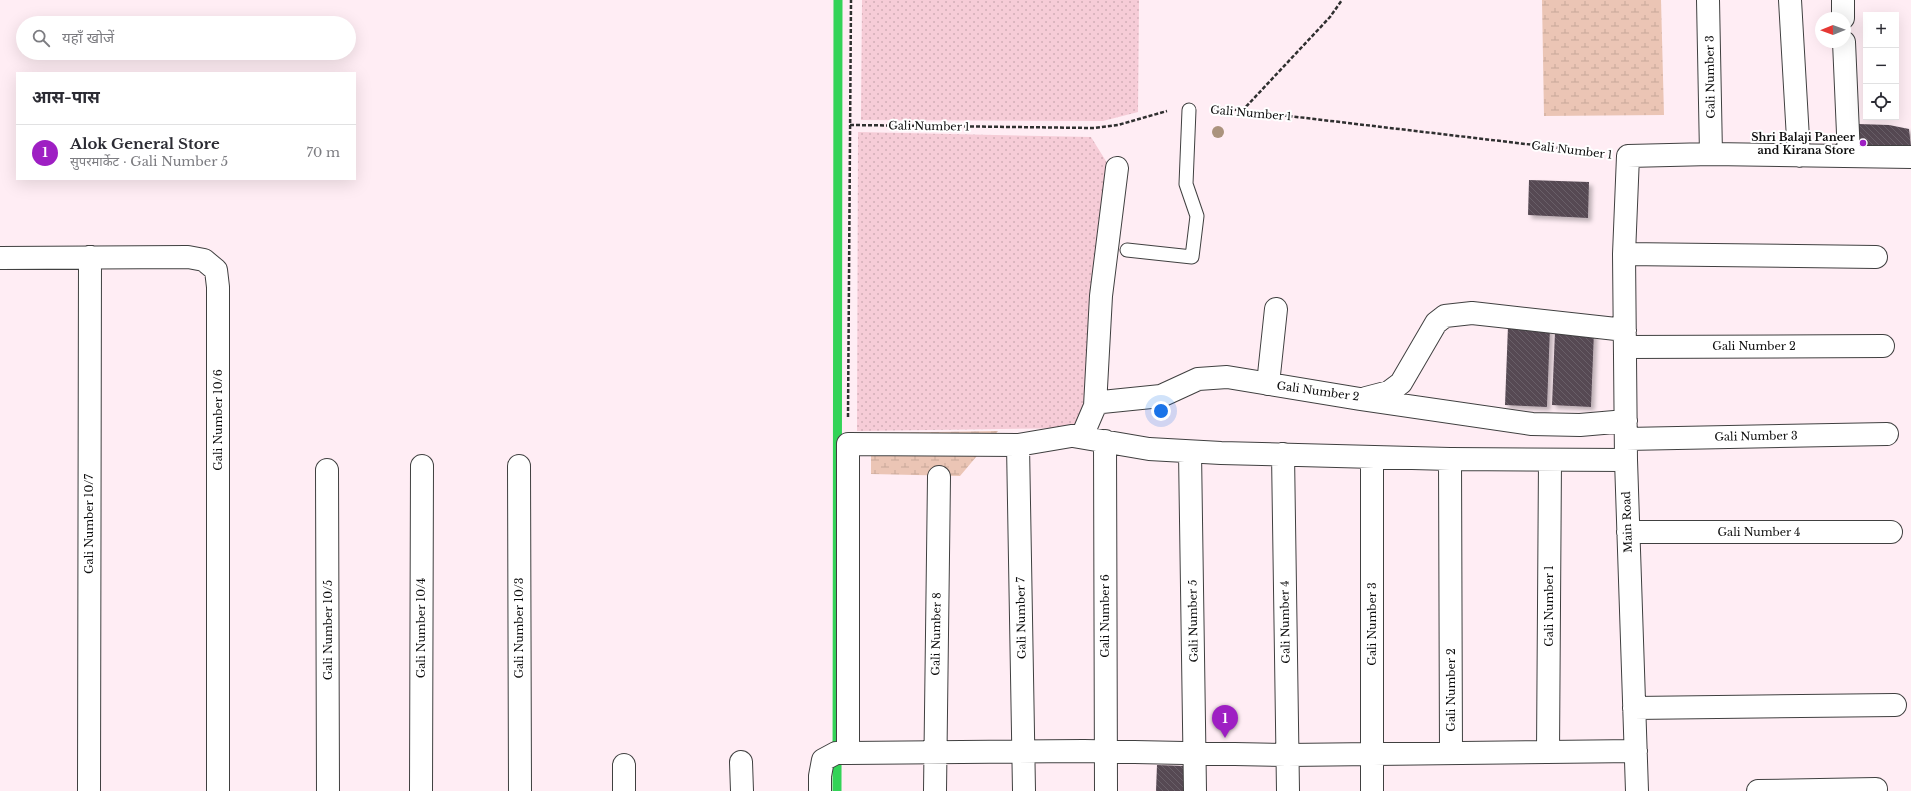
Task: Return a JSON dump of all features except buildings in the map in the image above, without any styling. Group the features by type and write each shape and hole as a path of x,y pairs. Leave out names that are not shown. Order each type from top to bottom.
{"street":[{"name":"Gali Number 3","path":"1708,0 1711,154"},
{"path":"1790,0 1799,156"},
{"path":"1843,0 1843,12"},
{"path":"1844,48 1849,156"},
{"path":"1628,156 1711,154 1911,157"},
{"name":"Main Road","path":"1628,156 1624,254 1626,440 1637,791"},
{"path":"848,753 848,444 1018,445 1083,434 1095,406 1101,296 1117,168"},
{"path":"1624,254 1876,257"},
{"name":"Gali Number 10/7","path":"89,791 90,257"},
{"name":"Gali Number 10/6","path":"0,258 188,257 204,260 216,270 218,287 218,791"},
{"path":"1268,384 1276,309"},
{"name":"Gali Number 2","path":"1095,406 1102,402 1161,396 1198,379 1210,377 1227,377 1360,399 1388,392 1401,383 1436,323 1445,316 1472,313 1625,338 1883,346"},
{"path":"1360,399 1532,424 1580,425 1626,440"},
{"name":"Gali Number 3","path":"1626,440 1887,434"},
{"path":"1073,436 1149,449 1190,452 1450,459 1550,460 1626,440"},
{"name":"Gali Number 6","path":"1105,441 1106,791"},
{"name":"Gali Number 7","path":"1018,445 1024,791"},
{"name":"Gali Number 5","path":"1190,452 1196,755 1195,791"},
{"name":"Gali Number 4","path":"1283,454 1288,791"},
{"name":"Gali Number 3","path":"1372,457 1372,791"},
{"name":"Gali Number 2","path":"1450,459 1451,753"},
{"name":"Gali Number 1","path":"1548,752 1550,460"},
{"name":"Gali Number 10/4","path":"420,791 422,466"},
{"name":"Gali Number 10/3","path":"519,466 520,791"},
{"name":"Gali Number 10/5","path":"327,470 328,791"},
{"name":"Gali Number 8","path":"935,791 934,752 939,477"},
{"name":"Gali Number 4","path":"1628,532 1890,532"},
{"path":"1634,708 1894,704"},
{"path":"820,791 820,776 823,760 836,753 1106,752 1196,755 1288,755 1636,751"},
{"path":"741,762 742,791"},
{"path":"624,765 624,791"},
{"path":"1758,791 1876,788"}],"lane":[{"path":"1127,250 1192,257 1197,216 1186,184 1189,110"}],"path":[{"path":"848,444 851,0"},
{"path":"1242,111 1330,17 1342,0"},
{"name":"Gali Number 1","path":"850,125 1094,128 1118,125 1171,110 1220,108 1628,156"}],"shaded area":[{"path":"862,0 1139,0 1138,112 1103,121 861,120"},
{"path":"858,132 1091,137 1109,166 1081,428 857,431"}],"green space":[{"path":"1542,0 1661,0 1664,115 1544,116"},
{"path":"998,431 960,476 871,474 871,433"}],"waterway":[{"path":"837,791 838,0"}],"place":[{"name":"Shri Balaji Paneer and Kirana Store","path":"1863,143"},
{"name":"Alok General Store","path":"1225,738"}]}
